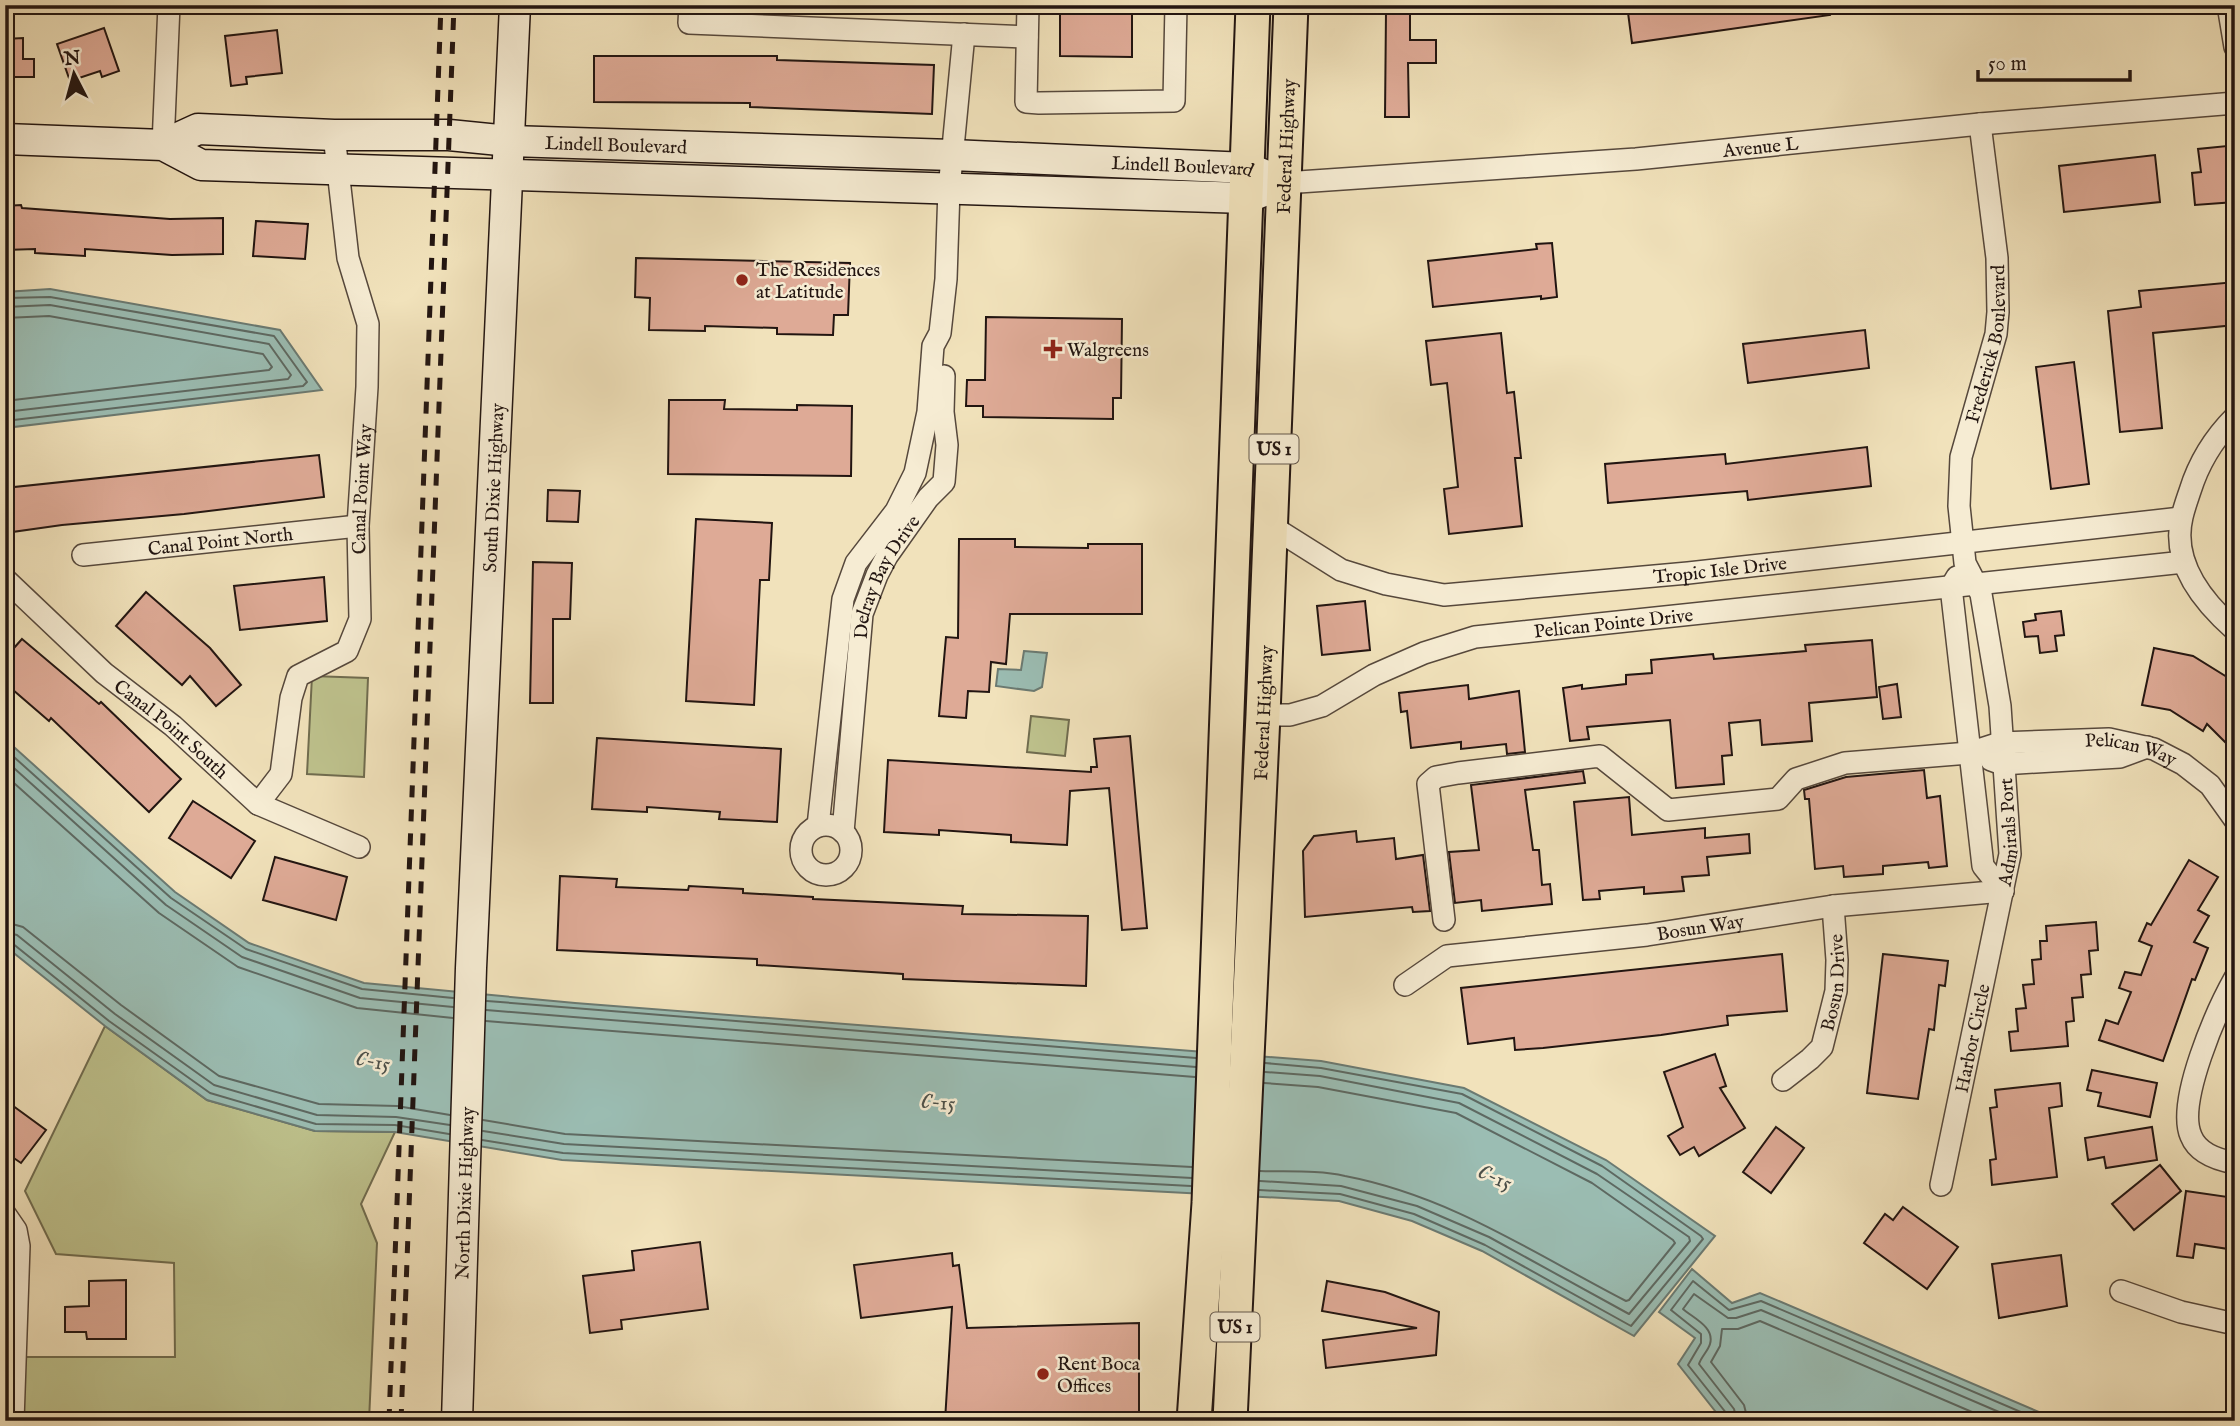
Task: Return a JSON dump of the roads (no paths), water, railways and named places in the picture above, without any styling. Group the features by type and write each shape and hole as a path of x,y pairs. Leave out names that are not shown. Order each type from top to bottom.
{"main road":[{"name":"Federal Highway","path":"1230,1421 1224,1219 1231,1043 1226,740 1253,5"},
{"name":"Federal Highway","path":"1231,1043 1259,797 1291,5"},
{"path":"1228,654 1242,691 1251,705 1263,715"},
{"path":"1226,740 1237,747 1246,758 1259,797"},
{"name":"Federal Highway","path":"1195,1421 1224,1219"}],"street":[{"path":"163,145 169,5"},
{"name":"South Dixie Highway","path":"471,968 515,5"},
{"path":"690,5 690,23 1027,37"},
{"path":"1028,5 1026,102 1174,101 1176,5"},
{"path":"2228,5 2235,47"},
{"name":"Delray Bay Drive","path":"940,333 945,346 943,412 947,445 944,482 928,498 887,555 862,614 843,832 851,847 847,863 833,874 816,874 803,862 801,844 810,830 818,826 843,599 856,563 896,511 915,473 928,412 933,346 940,333 946,279 949,189 964,34"},
{"name":"Avenue L","path":"1284,183 1636,159 1980,124 2235,103"},
{"name":"Frederick Boulevard","path":"1964,553 1959,506 1961,457 1996,334 1998,313 1997,258 1980,124"},
{"name":"Lindell Boulevard","path":"163,145 198,129 334,135 449,135 510,141 952,155 1247,183"},
{"name":"Canal Point Way","path":"258,804 281,774 292,698 298,676 347,651 360,619 358,526 367,387 368,324 348,258 334,135"},
{"name":"Lindell Boulevard","path":"5,139 163,145 201,165 949,189 1284,183"},
{"path":"2235,417 2203,457 2181,518 2180,534 2184,562 2195,586 2235,630"},
{"name":"Tropic Isle Drive","path":"1271,526 1341,570 1386,584 1444,595 1688,573 1964,553 2181,518"},
{"name":"Canal Point North","path":"83,555 358,526"},
{"path":"1951,587 1964,553"},
{"name":"Admirals Port","path":"1964,553 1980,594 2000,706 2001,753 2010,854 2003,891"},
{"path":"1977,584 2184,562"},
{"name":"Canal Point South","path":"5,579 104,673 173,726 258,804 359,847"},
{"name":"Pelican Pointe Drive","path":"1263,715 1290,715 1322,706 1374,675 1424,653 1475,637 1977,584"},
{"name":"Admirals Port","path":"1951,587 1983,866 2003,891"},
{"name":"Pelican Way","path":"2001,753 2120,757 2147,747 2169,756 2197,774 2210,785 2235,820"},
{"path":"1444,920 1428,784 1436,777 1600,756 1668,810 1777,799 1796,779 1845,763 2001,753"},
{"path":"818,826 835,827 843,832"},
{"name":"Bosun Way","path":"1405,985 1447,956 1647,935 1833,906 2003,891"},
{"name":"Harbor Circle","path":"1941,1185 2003,891"},
{"name":"Bosun Drive","path":"1783,1080 1822,1046 1836,991 1833,906"},
{"name":"North Dixie Highway","path":"457,1421 471,968"},
{"path":"2235,978 2211,1028 2195,1077 2187,1125 2191,1138 2201,1150 2220,1160 2235,1163"},
{"path":"11,1222 19,1245 13,1421"},
{"path":"2122,1290 2181,1312 2235,1324"}],"water":[{"path":"50,289 280,330 322,390 5,428 5,292"},
{"path":"1024,651 1047,653 1042,687 1034,691 996,686 998,669 1021,670"},
{"name":"C-15","path":"5,739 175,892 249,943 364,983 575,1003 1321,1061 1464,1088 1606,1160 1715,1236 1634,1336 1482,1251 1412,1221 1339,1201 562,1160 395,1132 315,1131 207,1100 105,1026 5,946"},
{"path":"1692,1269 1732,1303 1760,1293 2060,1421 1723,1421 1678,1364 1695,1338 1659,1312"}],"railway":[{"path":"389,1421 441,5"},
{"path":"401,1421 454,5"}],"place":[{"name":"The Residences at Latitude","path":"742,280"},
{"name":"Walgreens","path":"1053,349"},
{"name":"Rent Boca Offices","path":"1043,1374"}]}
